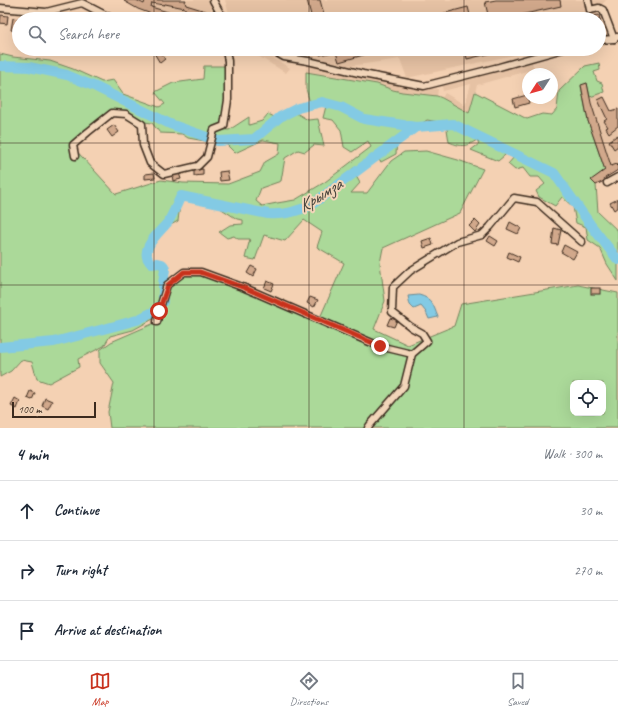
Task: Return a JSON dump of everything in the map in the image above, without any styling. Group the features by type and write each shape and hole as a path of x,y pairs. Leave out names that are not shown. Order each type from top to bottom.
{"street":[{"path":"213,0 219,12"},
{"path":"588,0 590,10 599,8 604,12"},
{"path":"0,8 46,12 82,1 101,12"},
{"path":"606,16 616,38 606,39"},
{"path":"75,156 73,145 88,132 112,113 126,114 142,124 144,145 150,163 164,174 198,166 207,157 214,130 224,126 228,100 227,56"},
{"path":"282,56 424,86 538,56"},
{"path":"607,183 618,177"},
{"path":"368,428 404,386 412,354 427,341 422,333 411,327 392,312 393,288 410,271 457,242 482,235 514,198 537,202 582,242"},
{"path":"157,322 159,311 168,285 184,272 200,272 245,288 380,346 412,354"}],"shaded area":[{"path":"123,0 207,0 210,2 212,12 158,12 129,1"},
{"path":"225,0 606,0 598,12 228,12"},
{"path":"258,56 270,56 290,68 286,73"},
{"path":"299,56 509,56 407,78 400,59 350,66"},
{"path":"532,62 534,68 522,68 522,72 477,85 469,113 442,98 445,93 465,105 471,84 443,91 442,86"},
{"path":"307,66 381,78 401,86 438,89 437,96 402,92 377,84 306,72"},
{"path":"587,83 604,97 611,117 618,112 618,170 609,170 586,105"}],"green space":[{"path":"0,54 50,61 102,82 113,80 123,94 159,107 165,104 155,92 173,83 203,79 204,66 228,66 223,123 215,129 229,130 249,117 249,125 262,121 268,114 279,119 291,110 308,120 318,119 324,146 314,145 305,152 298,150 285,158 281,181 261,188 256,201 262,206 295,200 325,182 371,147 368,141 352,152 344,147 341,130 333,120 323,118 326,106 310,103 306,89 306,72 377,84 402,92 437,96 469,113 475,92 527,119 542,114 552,115 557,109 559,91 585,66 599,63 600,70 594,72 597,81 602,83 604,92 590,97 587,83 581,86 588,121 605,170 592,180 596,185 598,212 618,231 618,281 607,264 600,248 588,240 586,227 576,223 573,207 562,197 555,206 539,197 536,191 545,184 539,177 530,177 523,168 515,170 508,164 515,156 511,150 498,161 471,150 479,144 477,140 463,146 449,142 446,123 427,120 397,139 396,154 381,162 374,157 352,169 360,183 351,193 367,193 391,161 404,152 426,151 483,169 460,213 383,248 380,263 385,301 374,329 408,345 454,326 461,304 578,285 618,293 618,428 110,428 108,412 114,383 100,363 100,350 111,342 157,322 159,308 152,313 153,319 133,330 110,336 104,346 78,359 79,367 49,383 37,379 32,362 21,360 11,371 0,377","holes":["118,112 137,121 152,123 160,133 182,134 188,138 227,145 235,153 263,140 280,143 279,154 265,162 260,172 228,184 183,183 161,180 116,194 72,146","181,196 203,197 237,219 243,220 243,224 230,225 219,232 227,238 234,236 238,239 250,239 245,258 255,260 264,235 285,241 304,220 322,232 317,247 344,263 319,320 245,288 201,272 184,272 176,278 177,275 168,285 160,268 150,257 156,233 178,221"]}],"water":[{"path":"419,295 430,301 438,317 429,319 421,306 414,309 410,305 408,296"}],"building":[{"path":"136,0 144,4 145,0 186,0 186,5 209,12 191,12 185,10 185,8 152,3 151,7 168,12 146,12 124,1"},
{"path":"307,0 320,0 323,12 310,12"},
{"path":"496,0 560,0 561,6 534,12 487,12 485,2"},
{"path":"468,7 469,12 449,12"},
{"path":"1,15 8,16 7,24 0,23"},
{"path":"156,56 163,56 165,59 160,63"},
{"path":"337,56 360,56 339,62"},
{"path":"466,56 480,56 467,59"},
{"path":"587,83 591,103 611,166 617,164 618,167 618,170 605,178 606,180 596,185 591,180 605,170 588,121 581,85"},
{"path":"522,96 522,104 526,104 515,107 513,99"},
{"path":"604,97 611,111 618,109 618,126 609,133 606,128 608,127 604,121 607,119 598,100"},
{"path":"114,125 119,132 112,137 107,130"},
{"path":"618,135 618,146 614,149 609,141"},
{"path":"203,169 203,175 194,176 194,170"},
{"path":"227,171 229,180 220,181 219,172"},
{"path":"154,173 155,178 145,179 145,174"},
{"path":"179,173 181,179 173,181 172,175"},
{"path":"618,199 618,207 614,210 610,203"},
{"path":"475,220 480,225 475,232 469,226"},
{"path":"510,222 521,228 518,234 507,229"},
{"path":"554,228 561,230 558,245 552,244"},
{"path":"490,236 498,241 495,246 487,241"},
{"path":"431,238 433,245 424,248 422,241"},
{"path":"564,245 577,252 573,259 561,252"},
{"path":"509,252 520,257 518,262 507,257"},
{"path":"251,266 257,269 253,277 247,273"},
{"path":"267,281 274,284 271,291 264,288"},
{"path":"591,288 600,288 600,294 591,294"},
{"path":"310,297 318,300 314,307 307,303"},
{"path":"390,318 397,320 394,327 387,325"},
{"path":"30,391 35,393 32,400 27,398"},
{"path":"15,398 20,401 17,409 11,406"},
{"path":"45,398 52,401 48,409 42,406"}],"waterway":[{"path":"0,66 29,67 67,75 96,87 170,124 218,141 254,139 280,117 298,108 322,102 341,107 364,119 416,127"},
{"name":"Крымза","path":"0,347 54,342 137,320 155,311 163,302 165,269 162,264 152,264 148,259 148,248 155,236 168,222 181,196 268,214 279,214 294,211 310,206 416,127 453,124 554,173 590,224 618,260"}],"route":[{"path":"159,311 168,285 184,272 200,272 245,288 380,346"}]}
